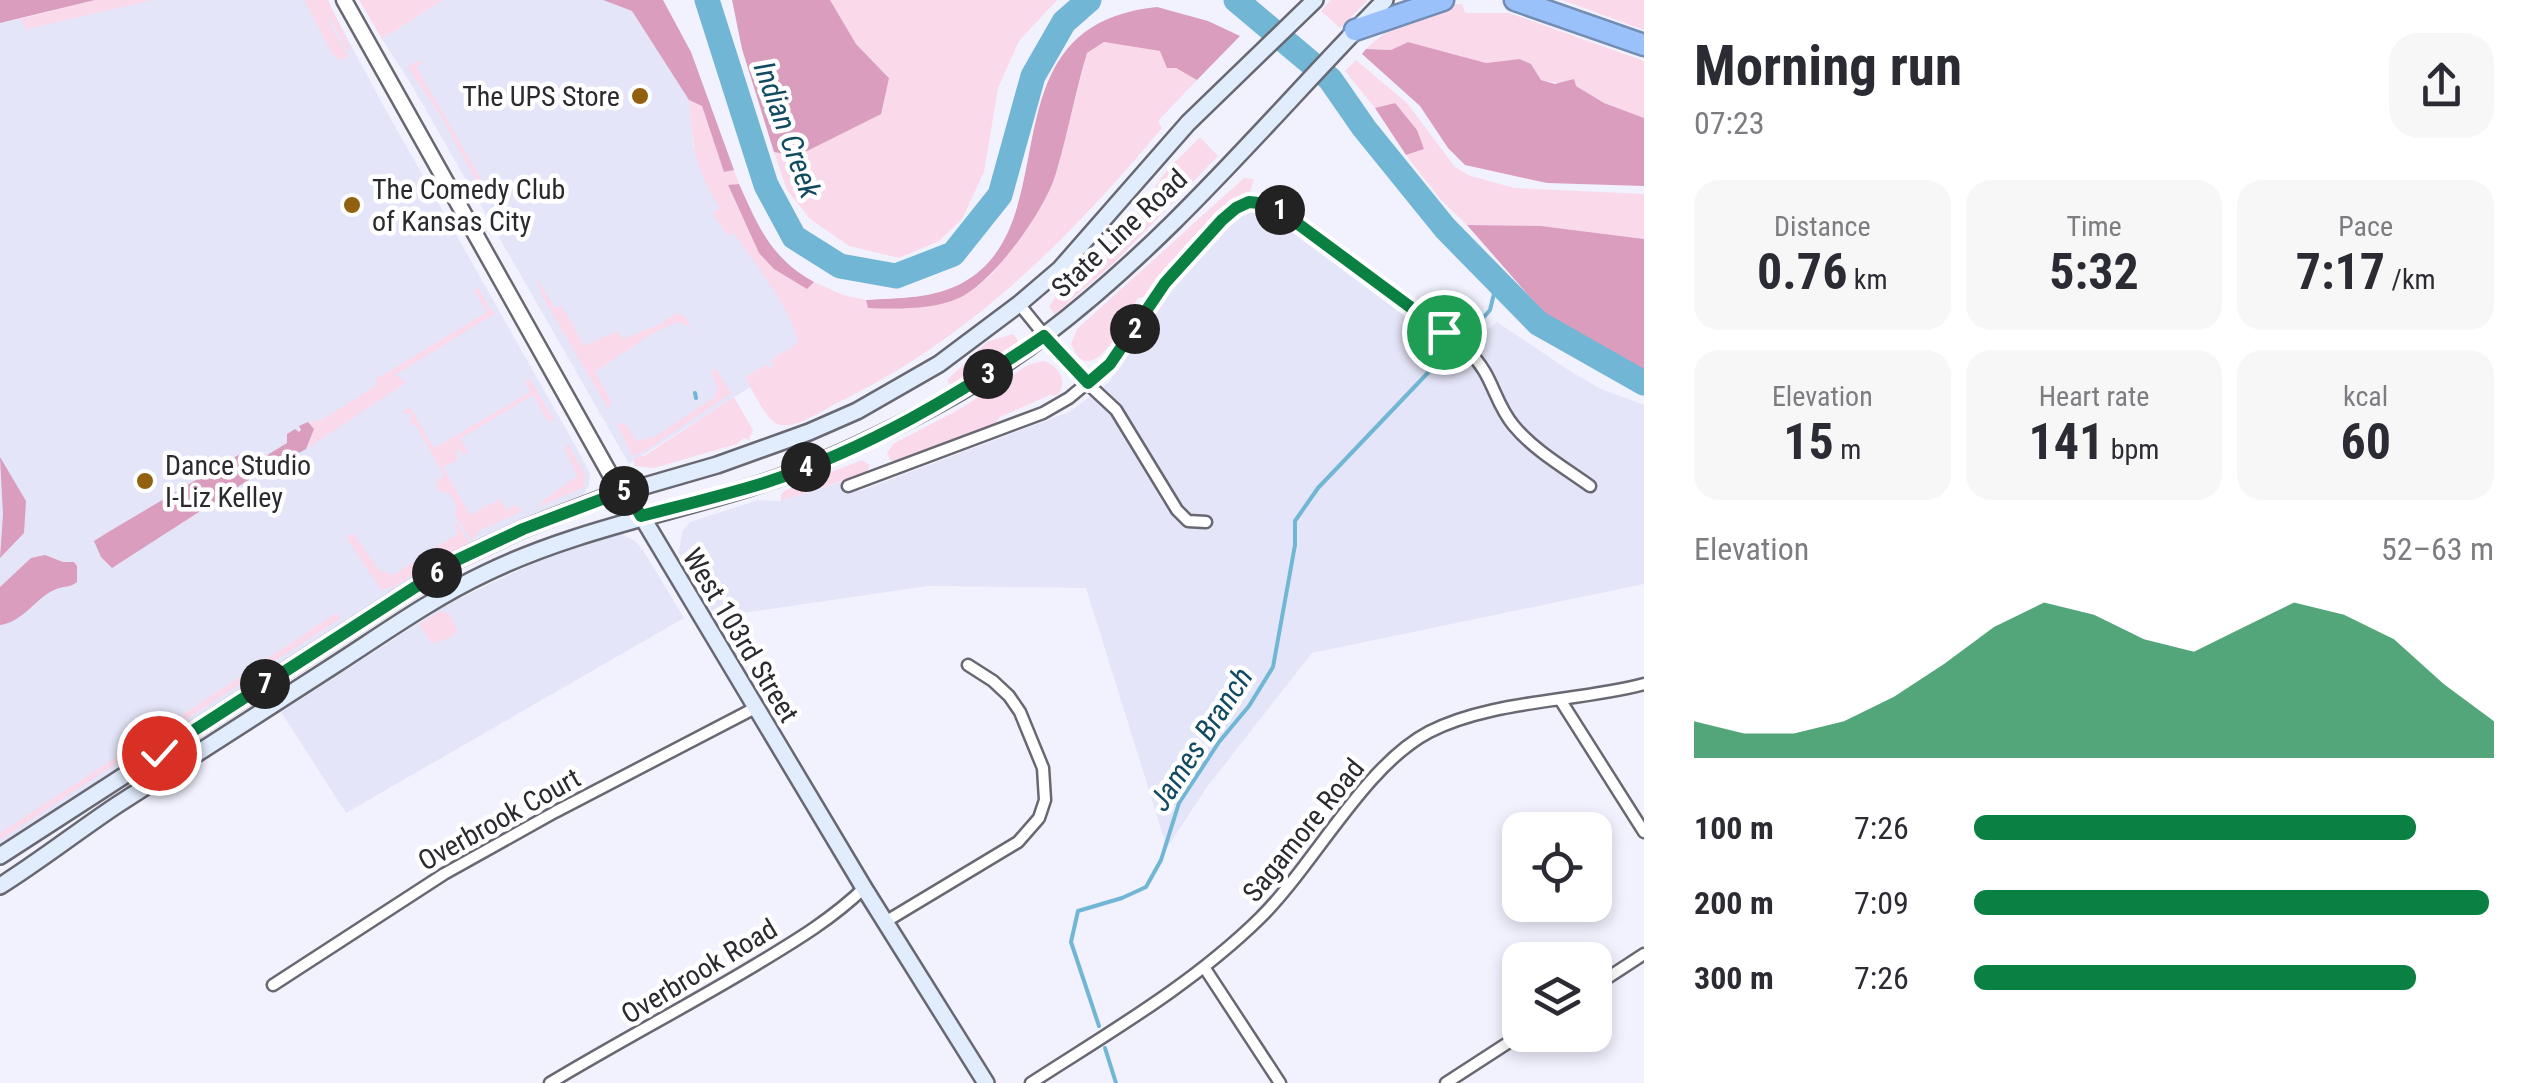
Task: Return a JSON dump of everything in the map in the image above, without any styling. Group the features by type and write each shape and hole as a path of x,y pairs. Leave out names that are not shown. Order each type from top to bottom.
{"highway":[{"path":"1355,30 1443,0"},
{"path":"1515,0 1644,45"}],"main road":[{"name":"State Line Road","path":"0,856 457,560 523,529 626,490 760,451 857,411 939,364 1060,269 1188,122 1316,0"},
{"name":"State Line Road","path":"0,886 114,808 485,573 539,550 641,516 726,494 822,461 942,402 1044,336 1122,269 1385,0"},
{"name":"West 103rd Street","path":"626,490 864,888 986,1083"}],"street":[{"name":"West 103rd Street","path":"344,0 611,476 626,490"},
{"path":"848,486 1043,413 1088,383 1110,364 1165,283 1222,220 1249,202 1268,204 1282,212 1468,350 1492,380 1514,427 1590,486"},
{"path":"1019,304 1044,336 1116,410 1176,510 1188,520 1206,522"},
{"path":"885,922 1018,842 1039,818 1045,800 1042,768 1020,712 993,681 968,666"},
{"name":"Sagamore Road","path":"1032,1083 1204,967 1264,914 1310,862 1383,767 1406,746 1454,721 1644,684"},
{"path":"1560,700 1644,832"},
{"name":"Overbrook Court","path":"273,985 444,874 554,812 756,708"},
{"name":"Overbrook Road","path":"550,1083 786,946 840,911 864,888"},
{"path":"1612,975 1644,954"},
{"path":"1204,967 1280,1083"},
{"path":"1446,1083 1502,1047"}],"shaded area":[{"path":"0,0 95,0 0,23"},
{"path":"95,0 153,0 26,29 20,19"},
{"path":"107,0 327,0 584,461 590,473 589,485 573,501 507,526 449,555 0,846 0,23"},
{"path":"304,0 328,0 352,51 328,20 349,57 339,60 332,54"},
{"path":"359,0 443,0 382,39"},
{"path":"443,0 603,0 632,11 689,100 693,146 813,347 629,464 382,39"},
{"path":"603,0 663,0 691,52 734,170 724,172 702,106 689,100 632,11"},
{"path":"732,0 830,0 856,44 889,78 881,114 797,156 774,152 742,49"},
{"path":"830,0 1057,0 1019,41 998,88 984,172 962,219 939,241 899,258 849,246 810,219 787,190 774,152 797,156 889,77 856,44"},
{"path":"1331,0 1368,0 1340,28 1321,11"},
{"path":"1562,0 1644,0 1644,30"},
{"path":"1462,4 1465,13 1509,13 1644,61 1644,118 1604,103 1576,86 1541,80 1531,64 1521,59 1486,63 1408,42 1391,50 1366,49 1410,18"},
{"path":"1157,7 1208,21 1240,36 1197,80 1176,68 1167,68 1160,51 1104,42 1087,53 1050,188 1030,224 1002,261 973,290 949,302 914,308 868,308 866,300 916,297 953,288 996,253 1014,216 1046,86 1067,49 1102,21"},
{"path":"1104,42 1160,51 1176,68 1197,80 1158,121 1162,128 1091,209 974,317 885,377 802,421 775,423 745,377 767,364 770,368 774,366 771,360 798,343 771,286 734,233 728,236 714,216 720,208 696,157 689,100 702,106 724,171 734,170 739,184 728,186 759,253 807,289 814,282 866,300 868,308 928,306 978,286 1024,233 1055,177 1087,53"},
{"path":"1408,42 1486,63 1520,59 1531,64 1541,80 1555,84 1574,79 1576,86 1604,103 1644,118 1644,186 1547,183 1465,165 1448,148 1420,106 1362,54 1366,49 1391,50"},
{"path":"1356,60 1407,103 1455,167 1468,175 1514,188 1644,194 1644,239 1541,226 1467,225 1441,200 1406,155 1423,149 1395,103 1375,108 1345,71"},
{"path":"423,62 417,68 484,184 492,180 497,184 498,190 485,198 441,116 407,67"},
{"path":"1395,103 1417,130 1424,149 1406,155 1375,108"},
{"path":"1200,137 1218,156 1114,263 1055,314 1049,307 1057,294 1134,218 1166,171"},
{"path":"1244,178 1254,179 1249,196 1221,211 1192,239 1146,297 1138,298 1118,334 1099,357 1089,361 1079,358 1071,344 1077,329"},
{"path":"739,184 760,228 777,252 814,282 807,289 774,269 759,253 728,185"},
{"path":"1263,212 1274,219 1457,355 1497,322 1599,388 1644,405 1644,584 1312,653 1207,787 1167,848 1086,588 928,586 715,617 679,553 682,532 690,522 758,500 781,501 853,478 860,491 1069,412 1109,382 1172,288 1239,216"},
{"path":"1467,225 1541,226 1644,239 1644,371 1598,352 1558,329"},
{"path":"535,276 555,308 561,305 585,346 617,331 623,339 676,313 684,316 704,350 690,327 677,322 650,335 595,372 612,403 608,409 542,296"},
{"path":"478,287 496,313 395,375 407,382 306,449 314,430 310,423 316,419 318,422 377,385 376,379 487,312 474,290"},
{"path":"1013,334 1019,342 951,386 947,380 987,342"},
{"path":"1043,361 1060,374 1058,395 1000,417 993,426 897,462 890,460 887,453 893,444 958,410 1028,365"},
{"path":"715,368 732,393 642,453 632,455 616,423 625,424 637,441 654,437 715,397 717,386 711,372"},
{"path":"529,378 555,421 547,420 533,395 460,439 469,452 463,455 460,449 455,452 458,459 443,467 470,515 500,499 506,510 516,505 523,511 480,530 472,541 454,514 457,506 449,493 440,492 435,482 444,476 415,424 410,426 410,414 402,413 410,407 434,448 530,392 525,382"},
{"path":"734,397 753,430 749,440 744,438 737,444 654,468 635,466 633,458 644,456"},
{"path":"308,422 314,429 306,449 247,481 112,568 101,557 94,541 245,451 254,463 287,443 287,434 295,429 299,432 299,426"},
{"path":"567,443 585,473 584,487 541,506 541,502 577,476 564,448"},
{"path":"0,457 26,501 24,533 0,558 3,514"},
{"path":"862,460 870,465 866,473 781,501 786,490"},
{"path":"454,519 469,542 393,587 381,590 347,539 354,534 379,570 393,575 457,534"},
{"path":"621,534 643,550 684,618 346,813 281,712 448,604 547,557"},
{"path":"45,555 74,562 77,582 54,590 15,620 0,625 0,587 31,558"},
{"path":"441,611 450,614 457,631 452,637 432,644 419,624"},
{"path":"336,613 341,618 185,720 182,715"},
{"path":"132,747 137,750 0,840 0,833"}],"waterway":[{"name":"Indian Creek","path":"707,0 766,185 794,237 840,266 896,276 953,254 1000,195 1033,76 1064,22 1089,0"},
{"name":"Indian Creek","path":"1236,0 1330,79 1364,128 1445,228 1538,323 1644,383"},
{"name":"James Branch","path":"1471,332 1490,310 1497,281"},
{"name":"James Branch","path":"1099,1026 1071,942 1078,911 1146,887 1161,860 1179,803 1273,667 1295,545 1295,521 1318,488 1442,358"},
{"path":"695,393 696,398"},
{"name":"James Branch","path":"1105,1048 1116,1083"}],"place":[{"name":"The UPS Store","path":"640,96"},
{"name":"The Comedy Club of Kansas City","path":"352,205"},
{"name":"Dance Studio I-Liz Kelley","path":"145,481"}],"route":[{"path":"159,753 457,560 523,529 626,490 641,516 770,481 914,418 1044,336 1088,383 1122,349 1165,283 1222,220 1249,202 1268,204 1282,212 1444,332"}]}
